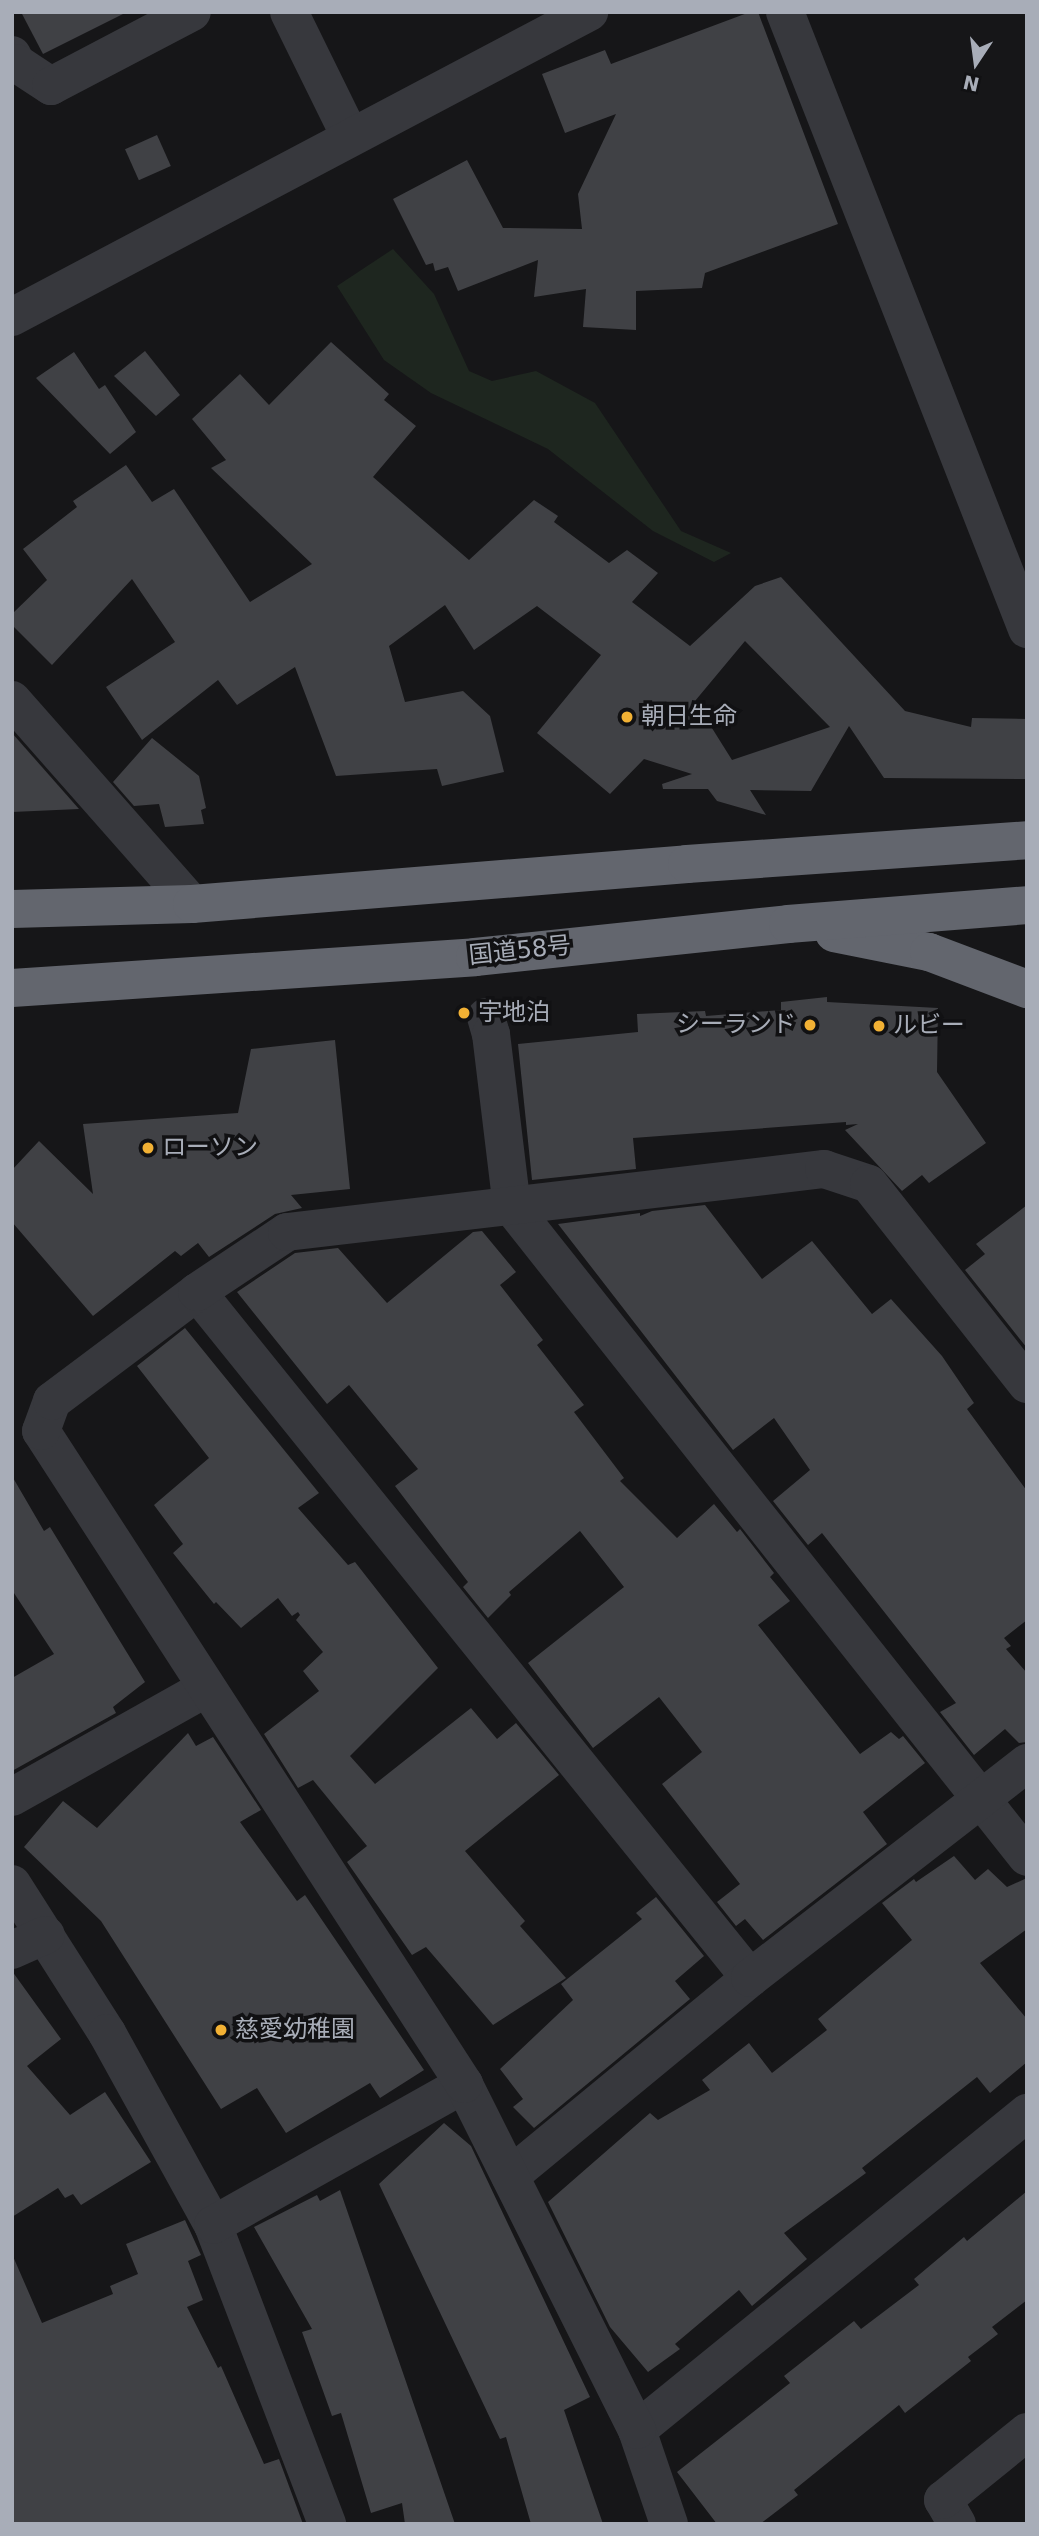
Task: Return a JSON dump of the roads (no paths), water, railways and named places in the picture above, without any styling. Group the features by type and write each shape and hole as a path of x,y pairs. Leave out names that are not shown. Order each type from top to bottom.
{"highway":[{"path":"12,909 192,904 1027,840"},
{"name":"国道58号","path":"12,988 475,957 788,925 1027,905"},
{"path":"788,925 929,952 1027,989"}],"street":[{"path":"12,55 16,63 51,86 192,12"},
{"path":"289,12 349,136"},
{"path":"12,317 349,136 589,12"},
{"path":"785,12 1027,629"},
{"path":"12,700 192,904"},
{"path":"486,1017 491,1034 512,1208 1027,1857"},
{"path":"669,2524 637,2430 464,2084 41,1431 52,1401 197,1292 287,1232 512,1208 824,1168 869,1184 1027,1384"},
{"path":"197,1292 750,1978"},
{"path":"12,1797 206,1688"},
{"path":"510,2176 750,1978 1027,1763"},
{"path":"12,1884 29,1942 107,2033 213,2225 327,2524"},
{"path":"213,2225 464,2084"},
{"path":"637,2430 1027,2113"},
{"path":"957,2524 943,2500 1027,2432"}],"place":[{"name":"朝日生命","path":"627,717"},
{"name":"宇地泊","path":"464,1013"},
{"name":"シーランド","path":"810,1025"},
{"name":"ルビー","path":"879,1026"},
{"name":"ローソン","path":"148,1148"},
{"name":"慈愛幼稚園","path":"221,2030"}]}
